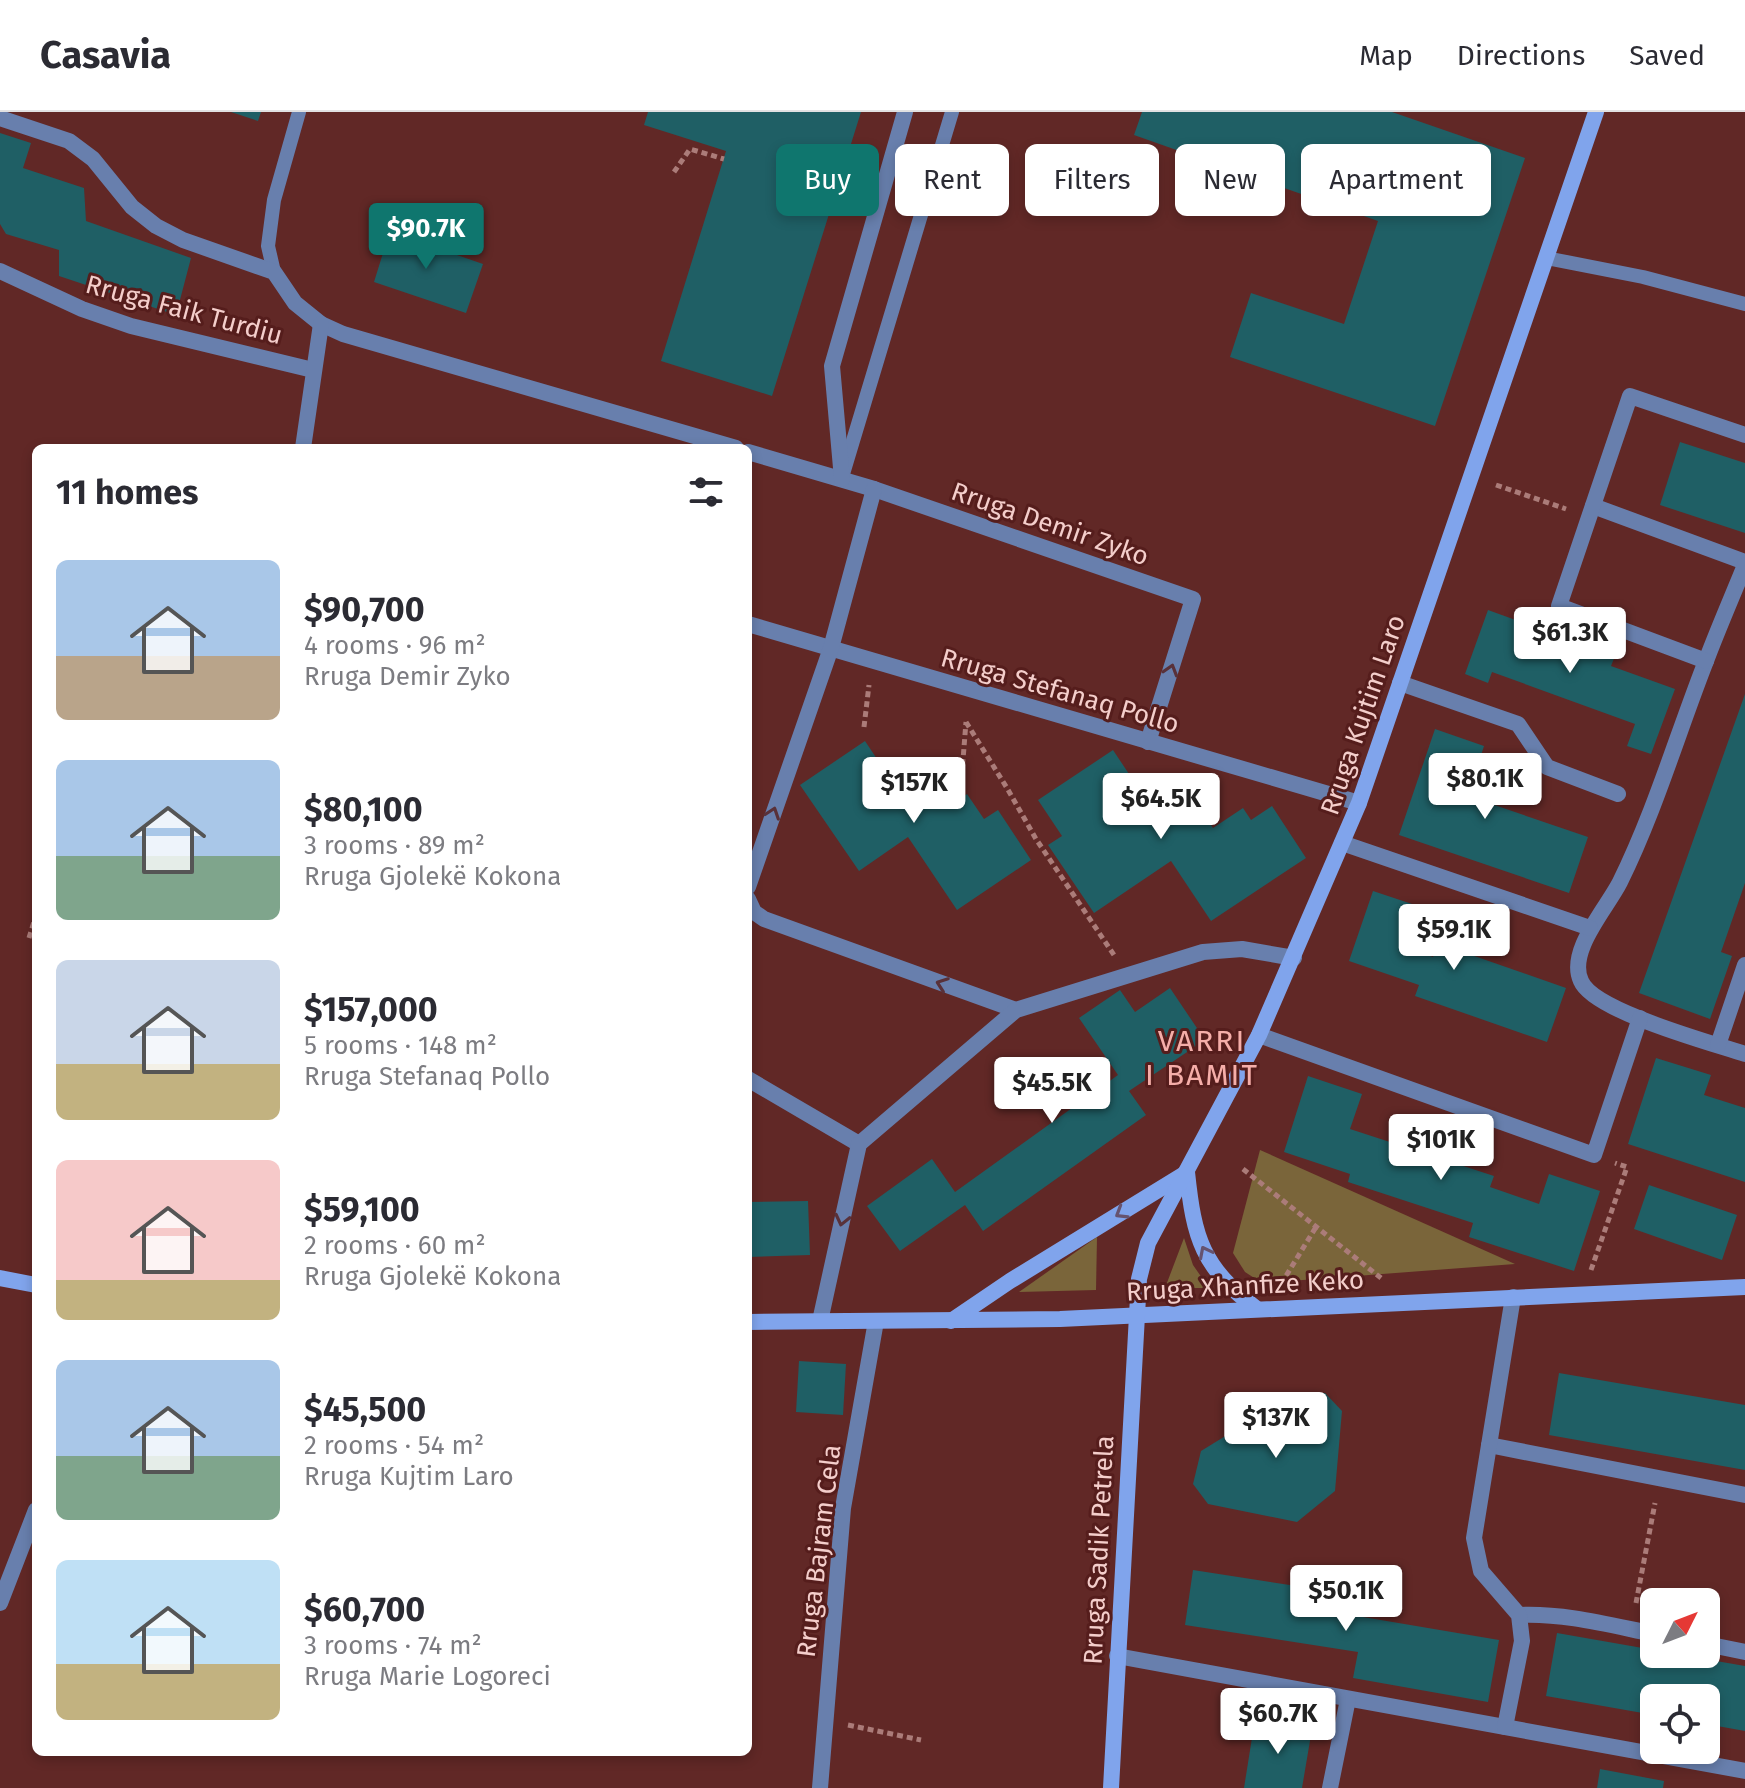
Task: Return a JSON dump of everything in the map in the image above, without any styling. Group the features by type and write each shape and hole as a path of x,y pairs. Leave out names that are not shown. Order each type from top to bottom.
{"main road":[{"name":"Rruga Kujtim Laro","path":"1137,1315 1139,1279 1148,1243 1259,1035 1359,803 1596,112"},
{"path":"950,1322 1010,1281 1187,1172 1193,1222 1205,1253 1216,1272 1257,1309"},
{"path":"0,1278 32,1284"},
{"name":"Rruga Xhanfize Keko","path":"752,1322 950,1322 1745,1287"},
{"name":"Rruga Sadik Petrela","path":"1111,1788 1137,1315"}],"street":[{"path":"842,479 832,366 905,112"},
{"path":"0,118 69,141 93,159 132,207 156,226 183,240 274,272 295,303 321,324 343,334 722,444"},
{"name":"Rruga Faik Turdiu","path":"0,271 82,309 131,326 313,370"},
{"path":"304,444 321,324"},
{"path":"1706,661 1559,606 1630,396 1745,435"},
{"name":"Rruga Demir Zyko","path":"752,453 874,489 1193,599 1148,742"},
{"path":"752,875 831,648 874,489"},
{"path":"1591,511 1745,564 1653,807 1618,885 1590,928 1578,973 1581,983 1597,1000 1745,1054"},
{"name":"Rruga Stefanaq Pollo","path":"752,625 1359,803"},
{"path":"1400,683 1518,724 1547,767 1618,794"},
{"path":"1342,843 1590,928"},
{"path":"752,908 764,919 1016,1010"},
{"path":"820,1321 859,1144 1016,1010 1203,952 1225,949 1260,951 1294,958"},
{"path":"1718,1045 1745,965"},
{"path":"1259,1035 1594,1155 1640,1018"},
{"path":"752,1081 859,1144"},
{"path":"1505,1727 1522,1641 1519,1615 1481,1571 1474,1538 1513,1297"},
{"name":"Rruga Bajram Cela","path":"820,1788 843,1508 876,1321"},
{"path":"1489,1445 1745,1495"},
{"path":"0,1603 32,1520"},
{"path":"1519,1615 1546,1614 1640,1631"},
{"path":"1720,1647 1745,1652"},
{"path":"1117,1656 1745,1771"},
{"path":"1330,1788 1348,1699"}],"lane":[{"path":"274,272 268,246 274,200 299,112"},
{"path":"842,479 952,112"},
{"path":"1546,258 1643,277 1745,304"}],"path":[{"path":"674,172 690,149 724,159"},
{"path":"373,217 404,227 402,236"},
{"path":"1471,476 1591,511"},
{"path":"864,727 871,660"},
{"path":"961,785 971,689"},
{"path":"966,722 1036,839 1128,975"},
{"path":"29,938 32,928"},
{"path":"1583,1294 1627,1167 1594,1155"},
{"path":"1243,1169 1386,1282"},
{"path":"1280,1286 1316,1227"},
{"path":"1631,1629 1659,1478"},
{"path":"825,1721 921,1740"}],"shaded area":[{"path":"1260,1150 1515,1264 1262,1283 1245,1272 1233,1253"},
{"path":"1097,1237 1096,1290 1019,1292"},
{"path":"1184,1238 1193,1265 1209,1288 1165,1288"}],"building":[{"path":"231,112 261,112 258,121"},
{"path":"648,112 861,112 851,144 776,144 776,216 828,216 772,396 661,361 726,151 644,125"},
{"path":"1142,112 1392,112 1485,144 1301,144 1301,194 1285,188 1285,144 1175,144 1175,149 1134,135"},
{"path":"0,133 31,143 23,168 84,188 86,221 191,258 176,315 59,276 59,250 6,234 0,224"},
{"path":"1491,146 1525,158 1435,426 1230,357 1251,293 1344,324 1378,221 1364,216 1491,216"},
{"path":"379,228 483,264 466,313 374,282 383,253 371,249"},
{"path":"1680,442 1745,463 1745,533 1660,505"},
{"path":"1488,610 1615,656 1611,666 1675,689 1651,754 1627,746 1635,724 1492,672 1488,683 1465,674"},
{"path":"1745,694 1745,883 1721,952 1732,956 1710,1019 1639,993"},
{"path":"1435,729 1484,746 1468,796 1588,837 1569,893 1399,835"},
{"path":"865,741 899,792 925,775 948,808 967,794 984,819 998,810 1031,860 957,910 908,837 859,871 800,785"},
{"path":"1113,750 1151,807 1184,785 1213,828 1243,808 1251,820 1272,806 1306,858 1211,921 1171,861 1094,913 1048,845 1062,836 1038,800"},
{"path":"1373,891 1427,909 1413,950 1433,957 1437,943 1566,988 1547,1042 1415,996 1419,985 1349,961"},
{"path":"1170,988 1205,1040 1129,1091 1146,1115 983,1231 965,1205 900,1251 867,1206 932,1159 955,1192 1118,1075 1079,1018 1120,990 1135,1012"},
{"path":"1656,1058 1711,1075 1704,1095 1745,1108 1745,1182 1628,1144"},
{"path":"1308,1076 1362,1094 1350,1129 1494,1176 1490,1187 1539,1204 1549,1174 1600,1191 1574,1271 1469,1237 1473,1223 1348,1182 1350,1174 1284,1152"},
{"path":"1649,1185 1737,1215 1722,1260 1634,1229"},
{"path":"808,1201 810,1255 752,1257 752,1202"},
{"path":"799,1361 846,1364 843,1415 796,1412"},
{"path":"1559,1373 1745,1405 1745,1470 1549,1435"},
{"path":"1297,1392 1325,1393 1342,1411 1335,1491 1297,1522 1208,1504 1193,1484 1201,1451"},
{"path":"1193,1570 1368,1597 1363,1617 1499,1640 1488,1702 1353,1678 1358,1652 1185,1625"},
{"path":"1557,1633 1640,1648 1640,1668 1720,1668 1720,1662 1745,1666 1745,1731 1720,1727 1720,1684 1640,1684 1640,1713 1546,1696"},
{"path":"1255,1719 1312,1729 1302,1788 1244,1788"},
{"path":"1600,1769 1664,1781 1663,1788 1597,1788"}],"district":[{"name":"VARRI I BAMIT","path":"1202,1058"}]}
